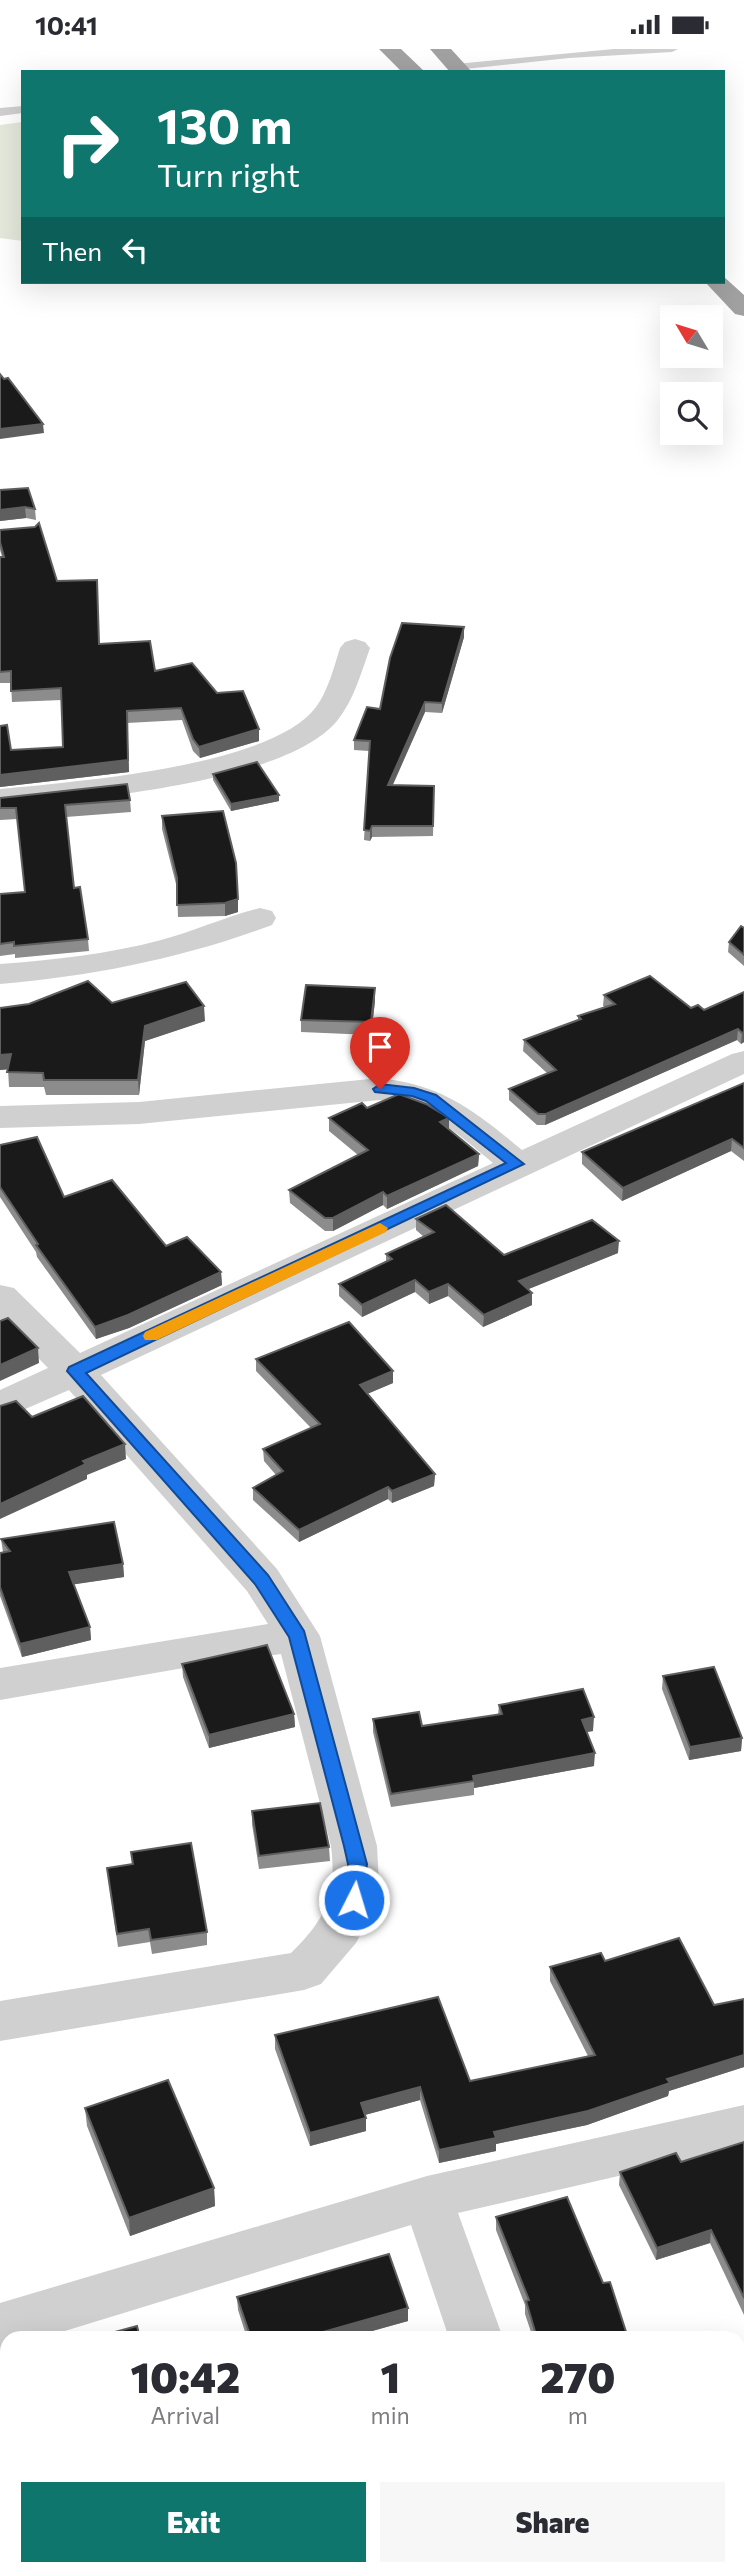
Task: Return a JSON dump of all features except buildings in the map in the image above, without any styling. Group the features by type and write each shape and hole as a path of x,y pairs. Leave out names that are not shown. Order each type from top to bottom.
{"highway":[{"path":"388,49 413,70"},
{"path":"440,49 459,69"},
{"path":"719,284 744,309"}],"street":[{"path":"0,798 139,781 246,760 270,752 310,730 324,718 333,705 355,648"},
{"path":"0,974 82,967 131,958 209,938 260,918"},
{"path":"0,1406 744,1061"},
{"path":"0,1117 139,1113 363,1090 397,1089 431,1098 517,1164"},
{"path":"0,1297 75,1371 261,1580 298,1636 357,1864 354,1900 348,1919 336,1937 304,1969 0,2021"},
{"path":"0,1684 195,1650 298,1636"},
{"path":"2,2316 426,2198 744,2126"},
{"path":"426,2198 474,2331"}],"lane":[{"path":"459,69 569,55 672,49"},
{"path":"0,112 21,109"}],"shaded area":[{"path":"21,122 21,241 0,238 0,125"}],"slow traffic":[{"path":"151,1336 380,1228"}],"route":[{"path":"354,1900 357,1882 354,1846 298,1636 261,1580 75,1371 517,1164 431,1098 414,1092 380,1089"}]}
